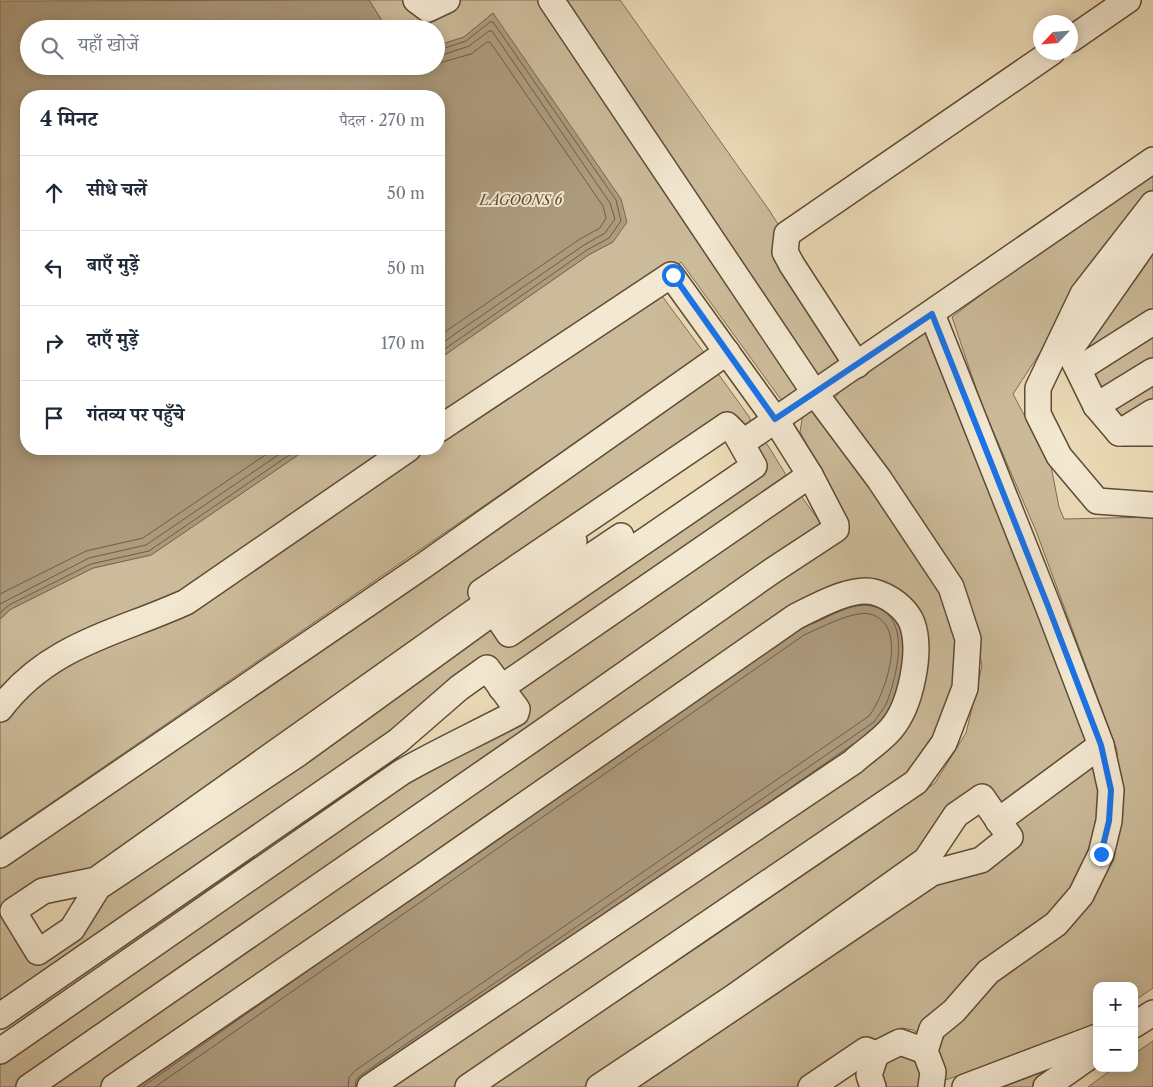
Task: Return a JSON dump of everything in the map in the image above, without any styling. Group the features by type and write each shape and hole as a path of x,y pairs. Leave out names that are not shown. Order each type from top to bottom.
{"street":[{"path":"416,0 428,9 447,0"},
{"path":"468,1087 916,782 944,743 965,688 968,639 951,587 879,479 814,392 551,0"},
{"path":"1078,34 1128,0"},
{"path":"857,365 785,252 787,234 1040,60"},
{"path":"660,484 742,443 814,392 932,314 1153,160"},
{"path":"1153,204 1083,294 1038,388 1038,414 1059,456 1097,501 1153,505"},
{"path":"1153,232 1069,351 1096,406 1119,433 1153,433"},
{"path":"29,1087 772,571 834,532 836,525 810,475 775,419 672,275 445,425"},
{"path":"931,1087 932,1072 925,1051 932,1029 954,1011 988,972 1056,924 1081,895 1101,854 1109,821 1111,790 1101,745 932,314"},
{"path":"1079,369 1153,322"},
{"path":"0,855 423,566 727,352"},
{"path":"1096,406 1153,371"},
{"path":"1119,433 1153,412"},
{"path":"728,425 742,443 754,464 753,467 509,634 493,610 481,592 719,430 728,425"},
{"path":"0,709 13,692 73,648 123,625 156,616 186,602 399,455"},
{"path":"501,688 810,475"},
{"path":"493,610 96,880 43,891 13,911 38,952 72,929 98,887 299,752 493,610 574,541"},
{"path":"114,1087 421,877 795,617 822,604 852,593 873,592 903,608 912,622 916,646 907,700 892,729 853,762 370,1087"},
{"path":"0,1016 398,741 459,688 487,668 517,709 516,713 441,750 402,772 0,1051"},
{"path":"998,821 1101,745"},
{"path":"599,1087 734,997 926,860 956,815 982,797 1010,837 980,860 932,873 615,1087"},
{"path":"965,1087 1093,1039"},
{"path":"873,1087 868,1075 876,1054 900,1042 925,1051"},
{"path":"811,1087 866,1050 876,1054"},
{"path":"1046,1087 1093,1055"}],"shaded area":[{"path":"369,0 547,0 800,390 782,401 681,262 672,271 445,422 445,355 590,254 613,242 493,13 464,37 445,43 445,20 382,20"},
{"path":"556,0 620,0 769,210 858,350 814,382"},
{"path":"1153,165 1153,199 1074,301 1013,394 1051,466 1059,507 1064,519 1153,517 1153,988 1138,998 1138,982 1093,982 1093,1026 1051,1045 942,1081 933,1041 938,1021 1076,918 1120,796 1117,750 1036,531 981,403 952,317"},
{"path":"1153,248 1153,320 1079,368 1070,351"},
{"path":"662,296 705,354 0,838 0,720 59,666 213,599 420,455 445,455 445,438"},
{"path":"1153,325 1153,369 1097,404 1091,363"},
{"path":"925,330 935,347 1086,740 1086,745 999,809 983,790 922,856 583,1087 484,1087 698,947 870,830 935,783 966,733 982,666 972,618 835,407 835,398 843,387"},
{"path":"714,368 750,418 750,433 730,420 92,875 10,912 38,954 98,889 434,657 718,494 754,438 767,444 791,483 502,685 489,666 0,1005 0,869"},
{"path":"1153,375 1153,409 1120,430 1098,407"},
{"path":"819,405 950,591 961,683 916,775 457,1087 33,1087 835,536 849,521 800,432 803,413"},
{"path":"298,455 395,455 288,527 0,705 0,619 11,609 93,568 151,555"},
{"path":"796,489 827,532 25,1087 0,1087 0,1053 303,846 522,711 506,688"},
{"path":"1092,761 1100,770 1101,800 1087,865 1049,920 924,1036 913,1030 902,1028 891,1031 847,1056 801,1087 625,1087 934,876 983,863 1010,820"},
{"path":"1153,1041 1153,1087 1088,1087 1109,1072 1138,1072 1138,1051"},
{"path":"922,1048 921,1087 886,1087 882,1084 874,1059"},
{"path":"1070,1050 1036,1087 979,1087"}],"water":[{"name":"LAGOONS 6","path":"369,0 382,20 20,20 20,75 445,75 445,43 464,37 493,13 621,199 627,222 613,242 590,254 445,355 445,90 20,90 20,455 298,455 151,555 93,568 11,609 0,619 0,1"},
{"path":"873,594 906,618 910,660 882,730 363,1087 122,1087 795,618"}],"route":[{"path":"673,275 775,419 932,314 1101,745 1111,790 1109,821 1101,854"}]}
